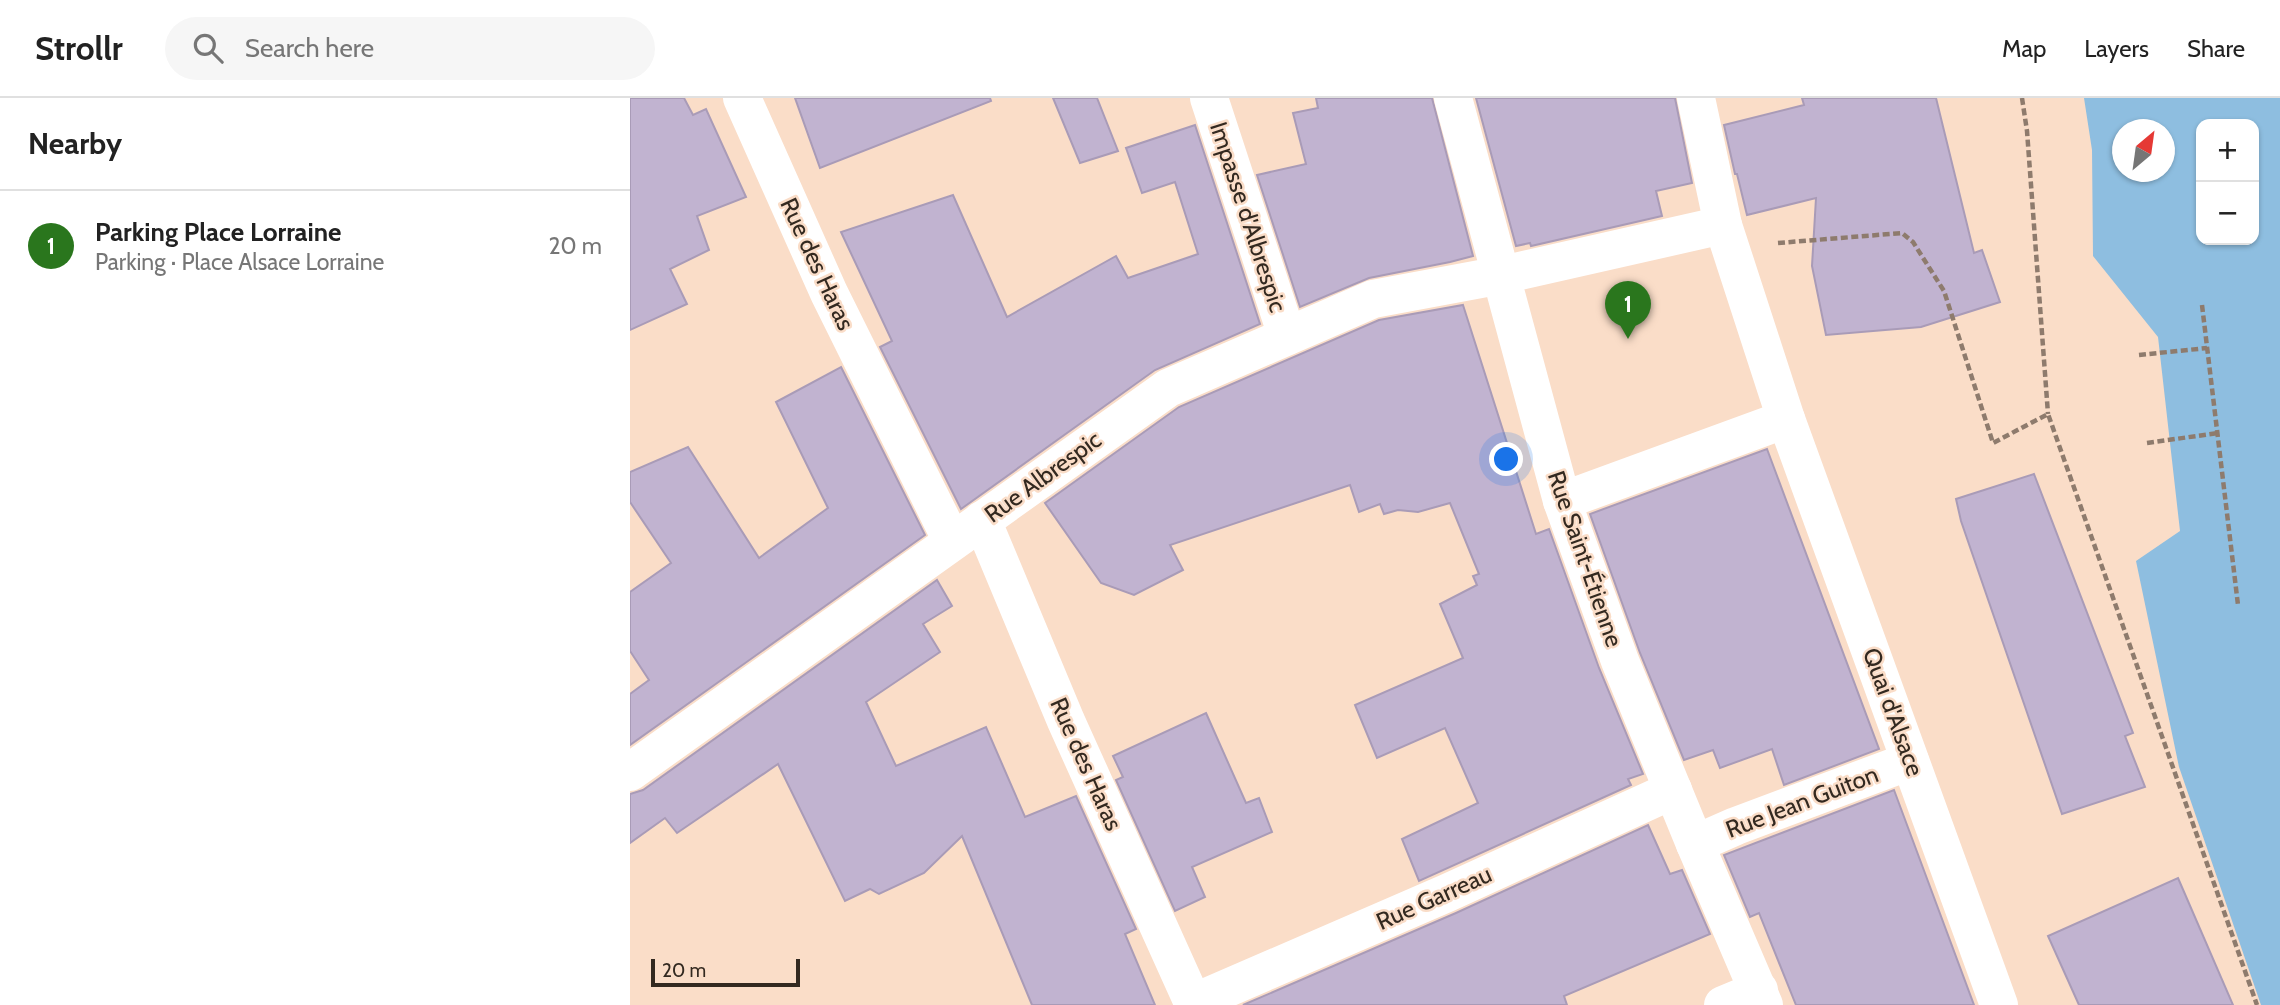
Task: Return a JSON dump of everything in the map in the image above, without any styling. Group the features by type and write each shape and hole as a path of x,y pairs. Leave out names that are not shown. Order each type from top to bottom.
{"street":[{"name":"Rue des Haras","path":"742,98 829,293 967,531 1066,721 1193,1004"},
{"name":"Impasse d'Albrespic","path":"1209,98 1287,336"},
{"name":"Rue Saint-Étienne","path":"1452,98 1562,501 1620,661 1695,844 1762,997"},
{"name":"Quai d'Alsace","path":"1696,98 1723,225 1786,419 1998,1005"},
{"name":"Rue Albrespic","path":"630,772 1168,388 1373,299 1503,281 1723,225"},
{"path":"1562,501 1786,419"},
{"name":"Rue Jean Guiton","path":"1695,844 1910,761"},
{"name":"Rue Garreau","path":"1193,1004 1673,790"},
{"path":"1723,1005 1762,997"}],"path":[{"path":"2022,98 2027,131 2048,414 2257,1005"},
{"path":"1770,244 1902,233 1913,242 1944,292 1993,443 2048,414"},
{"path":"2202,305 2238,605"},
{"path":"2139,355 2207,348"},
{"path":"2147,443 2218,433"}],"water":[{"path":"2084,98 2280,98 2280,1005 2261,1005 2179,767 2136,561 2180,531 2158,337 2093,256 2092,150"}],"building":[{"path":"630,98 684,98 693,115 706,109 746,197 697,216 709,250 670,269 687,304 630,330"},
{"path":"795,98 990,98 991,101 820,168"},
{"path":"1053,98 1097,98 1118,151 1080,163"},
{"path":"1316,98 1432,98 1473,256 1369,278 1300,307 1257,175 1306,164 1293,113 1318,108"},
{"path":"1476,98 1675,98 1692,183 1656,191 1662,216 1531,246 1530,243 1516,246"},
{"path":"1802,98 1936,98 1974,253 1982,250 2000,302 1921,327 1826,335 1812,266 1816,198 1747,215 1724,125 1804,105"},
{"path":"1195,125 1260,324 1155,370 961,509 880,347 892,341 841,232 953,195 1007,317 1116,256 1128,278 1198,254 1175,182 1142,193 1126,148"},
{"path":"1463,305 1536,534 1549,529 1599,668 1643,774 1628,779 1631,785 1419,881 1402,839 1478,803 1445,728 1377,758 1355,705 1463,658 1440,604 1477,585 1473,576 1479,574 1450,503 1418,512 1398,510 1384,514 1380,504 1359,512 1350,485 1170,545 1183,570 1134,595 1101,583 1045,503 1179,407 1379,320"},
{"path":"841,367 925,535 630,745 630,694 649,680 630,651 630,592 671,563 630,502 630,472 688,447 759,558 828,508 776,402"},
{"path":"1767,449 1879,749 1784,785 1772,749 1720,768 1713,750 1684,760 1640,653 1590,514"},
{"path":"2034,474 2133,733 2125,736 2145,787 2062,814 1961,521 1956,499"},
{"path":"937,580 952,606 923,624 940,652 866,702 896,766 986,727 1025,817 1076,796 1136,929 1125,934 1155,1005 1032,1005 962,836 924,873 879,894 870,889 845,901 778,764 677,833 665,818 630,843 630,794 643,790"},
{"path":"1206,713 1246,803 1259,798 1272,832 1192,867 1205,897 1175,911 1116,780 1123,777 1113,756"},
{"path":"1894,790 1974,1005 1796,1005 1759,913 1750,917 1724,855"},
{"path":"1648,825 1670,874 1682,870 1710,934 1564,996 1567,1005 1243,1005 1456,913"},
{"path":"2178,878 2233,1005 2079,1005 2048,936"}],"place":[{"name":"Parking Place Lorraine","path":"1628,339"}]}
